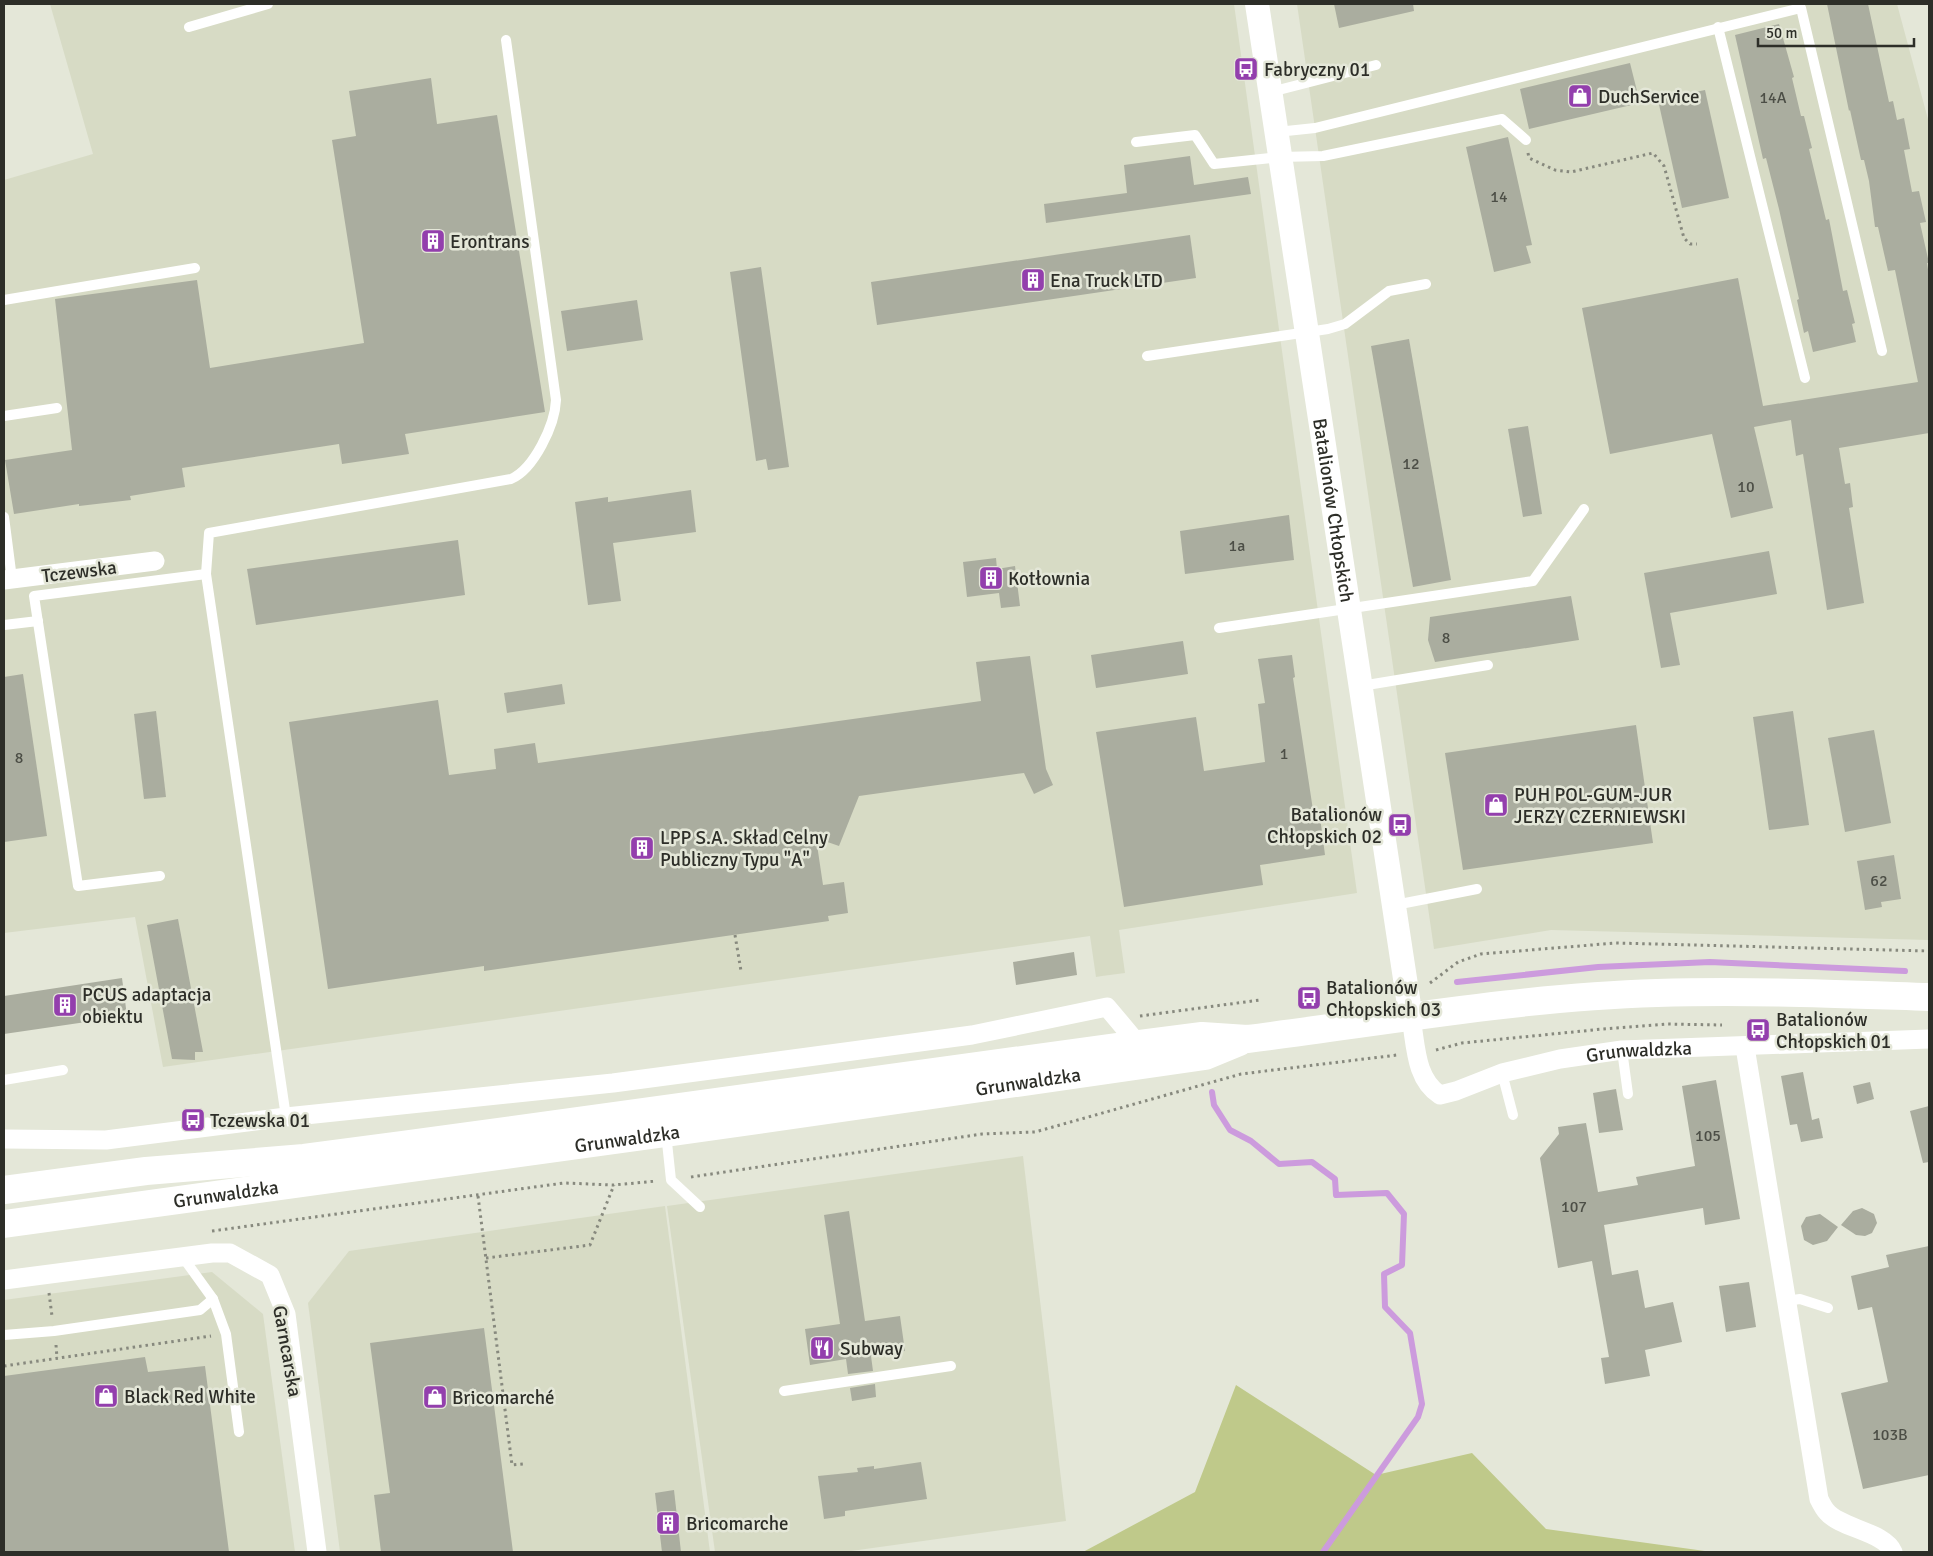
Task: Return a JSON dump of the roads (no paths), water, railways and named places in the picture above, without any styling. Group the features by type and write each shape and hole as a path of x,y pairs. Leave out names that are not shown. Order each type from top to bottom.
{"main road":[{"name":"Grunwaldzka","path":"4,1224 668,1121 1138,1044 1202,1036 1247,1039 1527,1003 1656,993 1747,992 1929,997"},
{"name":"Grunwaldzka","path":"4,1190 191,1166 304,1158 668,1121 1205,1056 1247,1039"}],"street":[{"name":"Batalionów Chłopskich","path":"1257,4 1411,1018"},
{"name":"Tczewska","path":"8,580 155,561"},
{"path":"4,1139 106,1140 286,1117 614,1083 924,1042 1112,1013 1138,1044"},
{"name":"Grunwaldzka","path":"1411,1018 1422,1076 1429,1088 1440,1095 1456,1091 1502,1073 1560,1059 1622,1050 1929,1039"},
{"path":"1745,1047 1819,1499 1827,1514 1877,1538 1892,1549 1893,1552"},
{"name":"Garncarska","path":"4,1280 182,1256 230,1253 270,1275 286,1314 317,1552"}],"lane":[{"path":"190,27 268,4"},
{"path":"1277,132 1315,128 1801,8 1882,351"},
{"path":"1718,27 1805,378"},
{"path":"286,1117 206,574 209,533 511,479 521,475 533,459 555,415 556,400 506,40"},
{"path":"1271,92 1376,66"},
{"path":"1136,142 1195,135 1214,164 1280,157 1323,156 1502,119 1526,140"},
{"path":"4,300 194,268"},
{"path":"1147,356 1345,324 1389,291 1426,284"},
{"path":"4,416 57,408"},
{"path":"1218,628 1350,610 1533,581 1584,509"},
{"path":"4,518 8,580"},
{"path":"160,876 78,886 34,596 206,574"},
{"path":"4,625 38,620"},
{"path":"1361,686 1488,666"},
{"path":"1395,905 1477,889"},
{"path":"1622,1050 1628,1094"},
{"path":"4,1080 63,1070"},
{"path":"1502,1073 1513,1115"},
{"path":"668,1121 670,1180 700,1207"},
{"path":"182,1256 213,1298 226,1334 239,1432"},
{"path":"4,1335 54,1331 200,1310 213,1298"},
{"path":"1786,1301 1800,1299 1828,1308"},
{"path":"784,1391 951,1366"}],"waterway":[{"path":"1457,982 1598,967 1710,962 1905,971"},
{"path":"1212,1092 1214,1105 1230,1130 1251,1141 1279,1164 1312,1162 1335,1179 1336,1195 1387,1193 1404,1214 1402,1265 1384,1274 1385,1307 1410,1333 1422,1404 1418,1417 1323,1552"}],"place":[{"name":"Fabryczny 01","path":"1246,69"},
{"name":"DuchService","path":"1580,96"},
{"name":"Erontrans","path":"433,241"},
{"name":"Ena Truck LTD","path":"1033,280"},
{"name":"Kotłownia","path":"991,578"},
{"name":"PUH POL-GUM-JUR JERZY CZERNIEWSKI","path":"1496,805"},
{"name":"Batalionów Chłopskich 02","path":"1400,825"},
{"name":"LPP S.A. Skład Celny Publiczny Typu \"A\"","path":"642,848"},
{"name":"Batalionów Chłopskich 03","path":"1309,998"},
{"name":"PCUS adaptacja obiektu","path":"65,1005"},
{"name":"Batalionów Chłopskich 01","path":"1758,1030"},
{"name":"Tczewska 01","path":"193,1120"},
{"name":"Subway","path":"822,1348"},
{"name":"Black Red White","path":"106,1396"},
{"name":"Bricomarché","path":"435,1397"},
{"name":"Bricomarche","path":"668,1523"}]}
